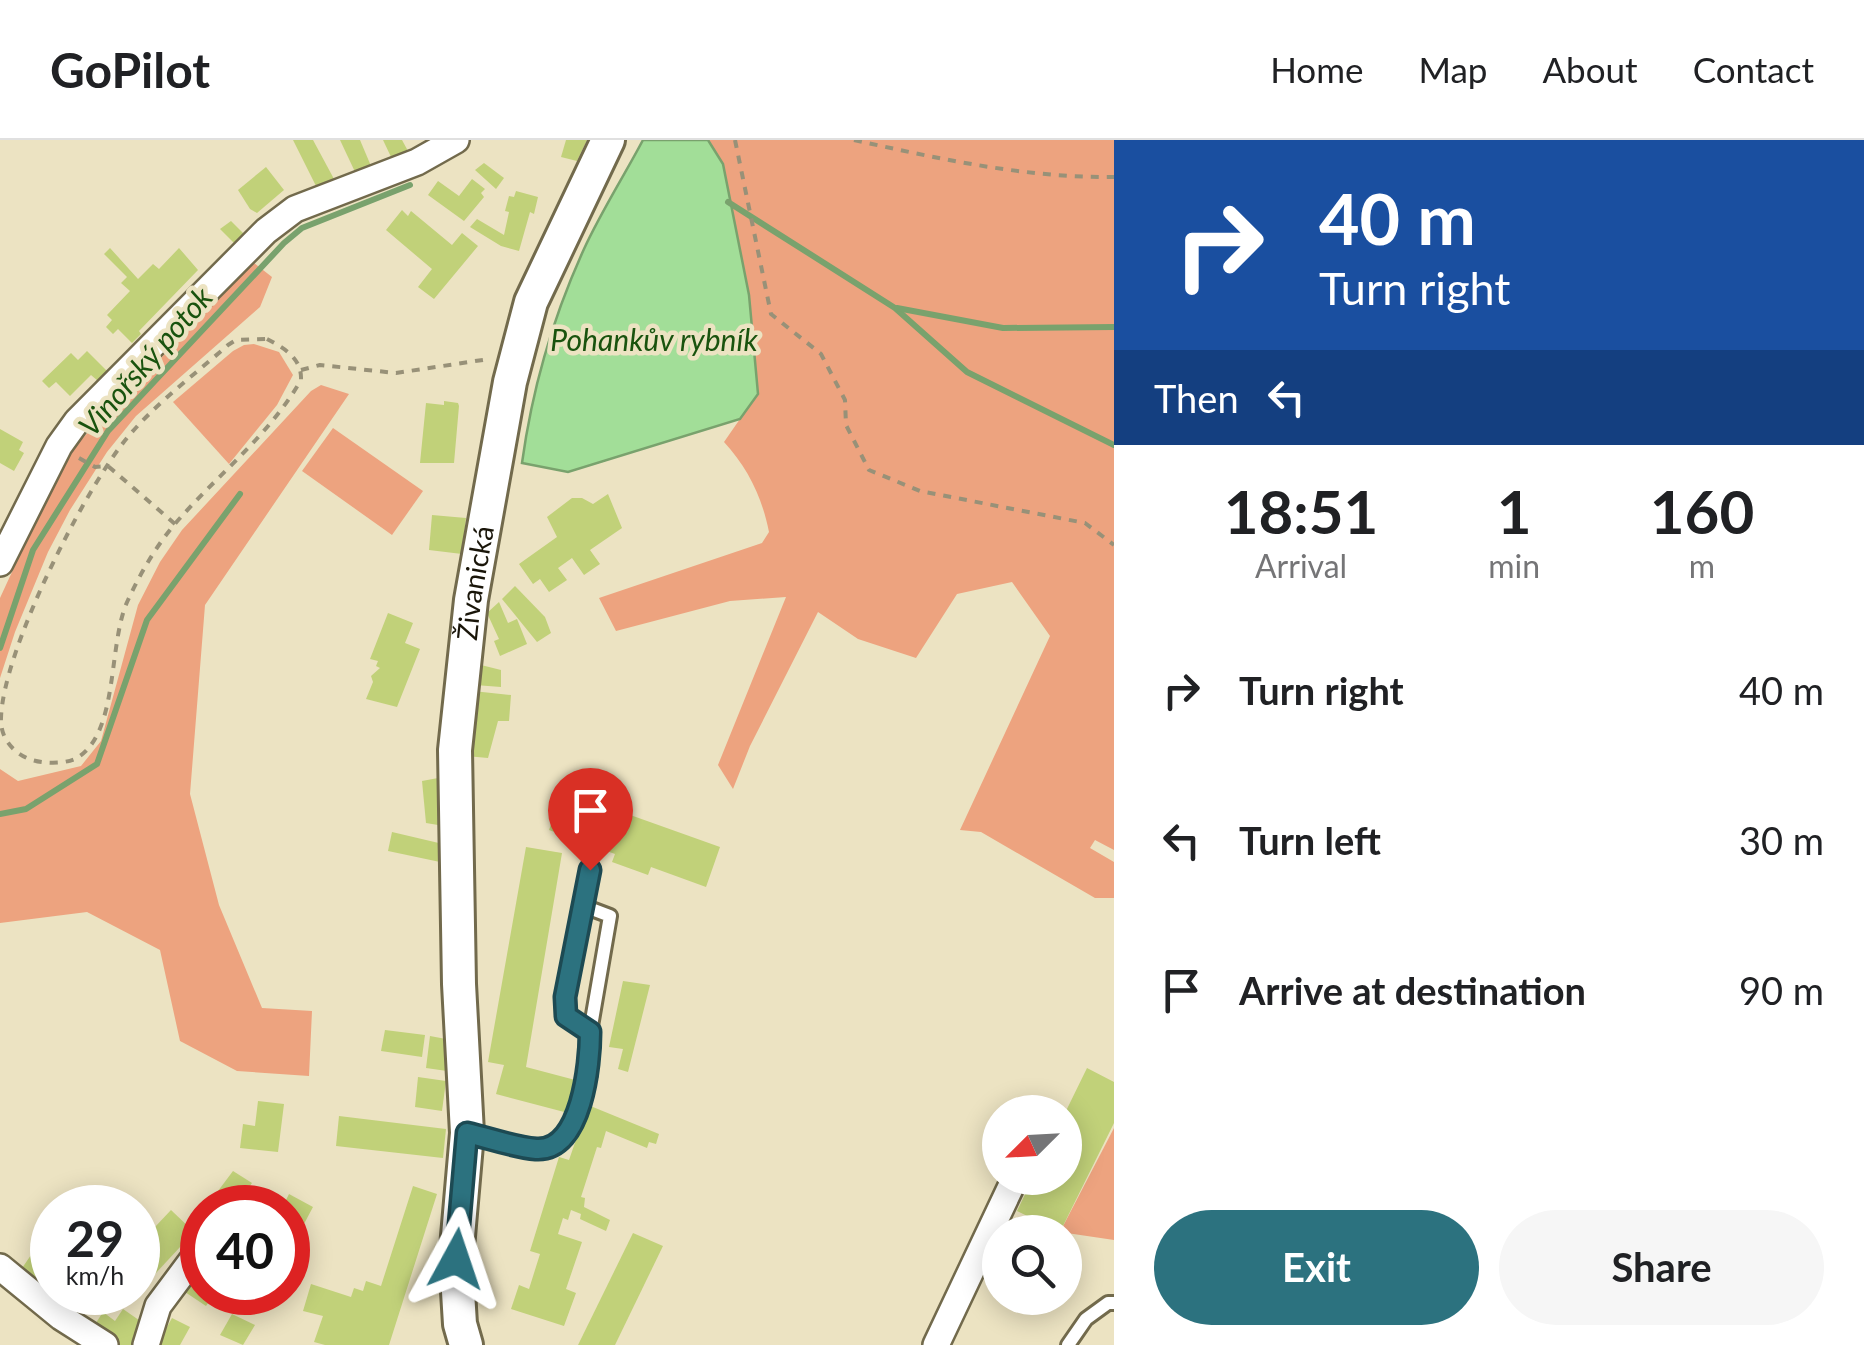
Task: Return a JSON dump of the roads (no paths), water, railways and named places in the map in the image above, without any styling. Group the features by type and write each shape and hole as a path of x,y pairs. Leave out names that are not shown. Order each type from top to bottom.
{"street":[{"path":"0,562 59,446 77,421 266,231 294,209 416,162 456,140"},
{"name":"Živanická","path":"460,1343 456,1259 467,1133 455,750 472,600 517,354 531,302 608,140"},
{"path":"936,1345 1007,1195"},
{"path":"0,1267 61,1317 104,1345"},
{"path":"146,1345 158,1306 180,1276"}],"lane":[{"path":"590,870 565,997 566,1016 590,1032"},
{"path":"467,1133 540,1150 560,1141 572,1125 590,1074 590,1032 610,916 581,905"},
{"path":"1068,1345 1086,1319 1108,1302 1114,1304"}],"water":[{"name":"Pohankův rybník","path":"643,140 708,140 723,164 749,295 758,394 740,419 568,472 522,463 553,327 591,235"}],"waterway":[{"name":"Vinořský potok","path":"0,648 33,550 108,431 302,228 410,185"},
{"name":"Vinořský potok","path":"728,202 895,308 967,372 1114,445"},
{"path":"897,308 1003,328 1114,327"},
{"path":"0,814 26,809 97,764 147,620 240,494"}]}
